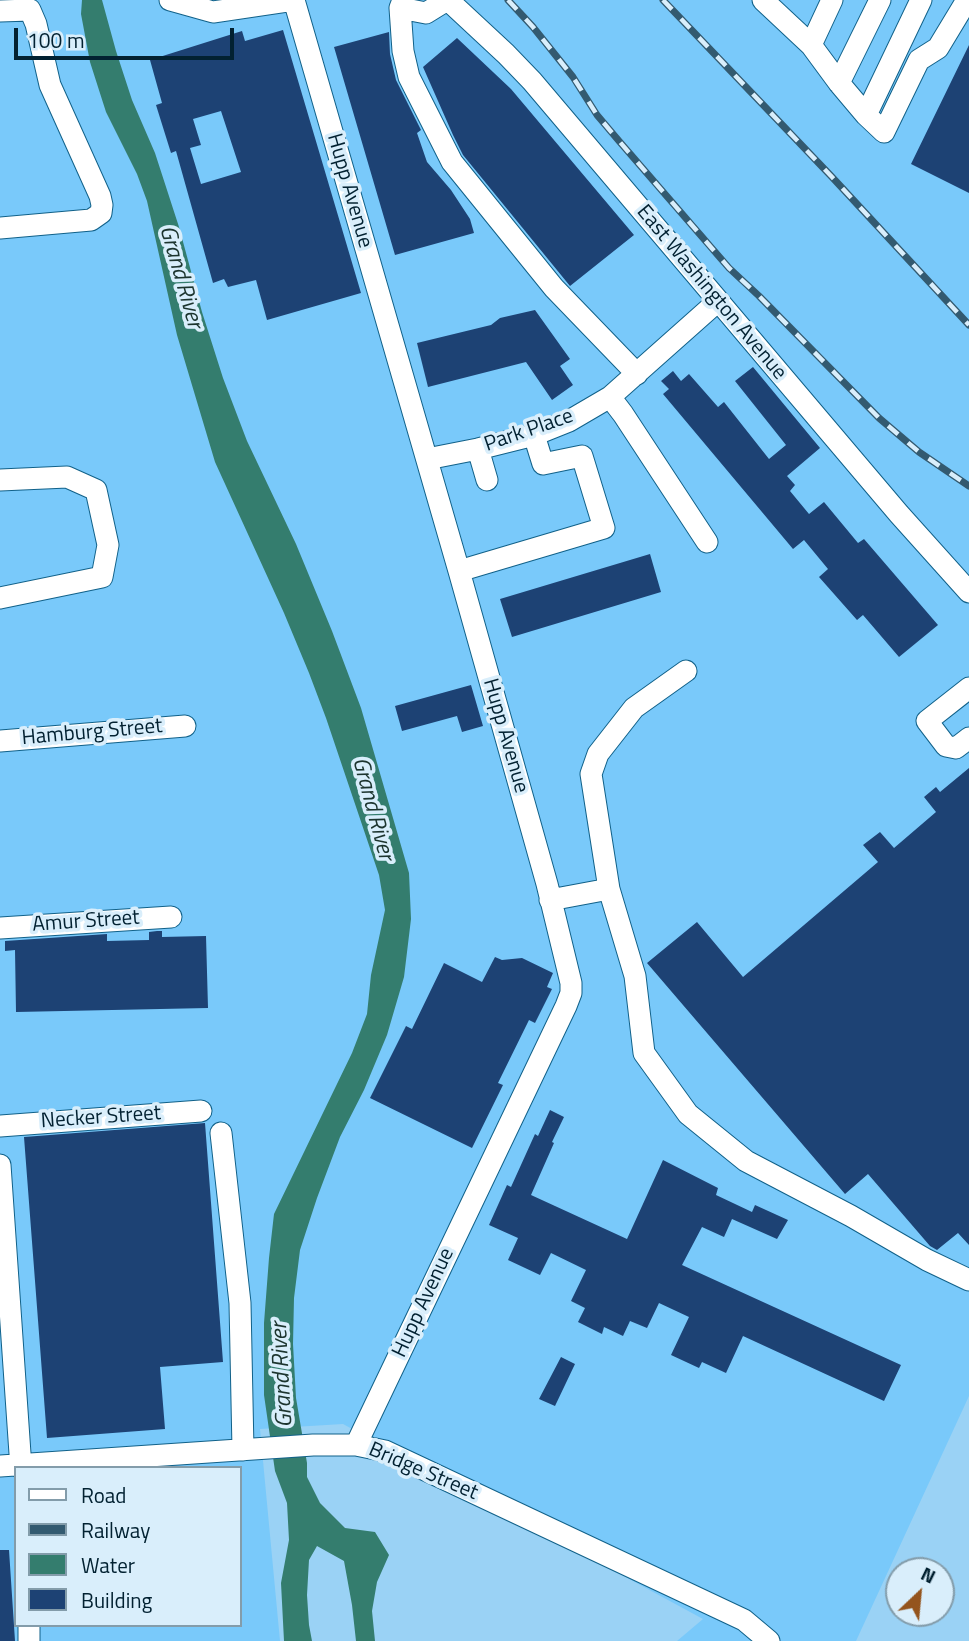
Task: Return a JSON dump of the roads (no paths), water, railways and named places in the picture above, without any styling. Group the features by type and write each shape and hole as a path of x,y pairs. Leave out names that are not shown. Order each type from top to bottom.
{"street":[{"path":"170,0 213,12 294,0"},
{"name":"Hupp Avenue","path":"294,0 459,571 550,900 569,972 571,993 356,1445"},
{"path":"448,0 426,13 401,4 402,51 410,77 452,162 554,288 637,374"},
{"name":"East Washington Avenue","path":"448,0 531,81 899,514 969,592"},
{"path":"762,0 811,45 839,83 884,132 919,60 938,48 968,0"},
{"path":"811,45 832,0"},
{"path":"839,83 880,0"},
{"path":"866,115 921,0"},
{"path":"0,11 30,10 36,24 50,85 102,205 101,213 91,220 0,228"},
{"name":"Park Place","path":"427,459 534,435 569,421 610,397 718,301"},
{"path":"610,397 707,542"},
{"path":"459,571 604,528 582,456 543,464 534,435"},
{"path":"478,449 487,480"},
{"path":"0,480 67,477 96,490 108,545 102,577 0,598"},
{"path":"686,671 634,708 598,754 591,774 609,888 635,976 643,1053 688,1114 746,1161 851,1216 927,1261 969,1279"},
{"path":"969,688 927,721 946,746 956,748 969,738"},
{"name":"Hamburg Street","path":"0,741 185,726"},
{"path":"550,900 609,888"},
{"name":"Amur Street","path":"0,928 171,917"},
{"name":"Necker Street","path":"0,1126 201,1111"},
{"path":"221,1133 240,1303 249,1449"},
{"path":"0,1165 14,1466"},
{"name":"Bridge Street","path":"14,1466 313,1445 356,1445 385,1451 744,1620 765,1640"}],"water":[{"name":"Grand River","path":"82,0 102,0 132,100 155,153 179,227 223,378 247,441 296,544 361,708 409,873 411,919 404,977 387,1035 364,1090 340,1137 317,1198 300,1250 294,1298 296,1398 307,1477 320,1503 345,1528 375,1532 389,1555 377,1582 372,1611 375,1641 356,1641 344,1561 317,1546 309,1560 307,1595 312,1641 284,1641 281,1583 289,1540 287,1503 275,1471 264,1395 264,1323 274,1214 352,1053 367,1014 371,975 385,910 379,875 309,673 215,462 177,335 147,201 137,174 106,112 90,62 81,14"}],"railway":[{"path":"508,0 573,77 597,115 729,268 879,418 919,452 969,486"},
{"path":"663,0 969,325"}]}
